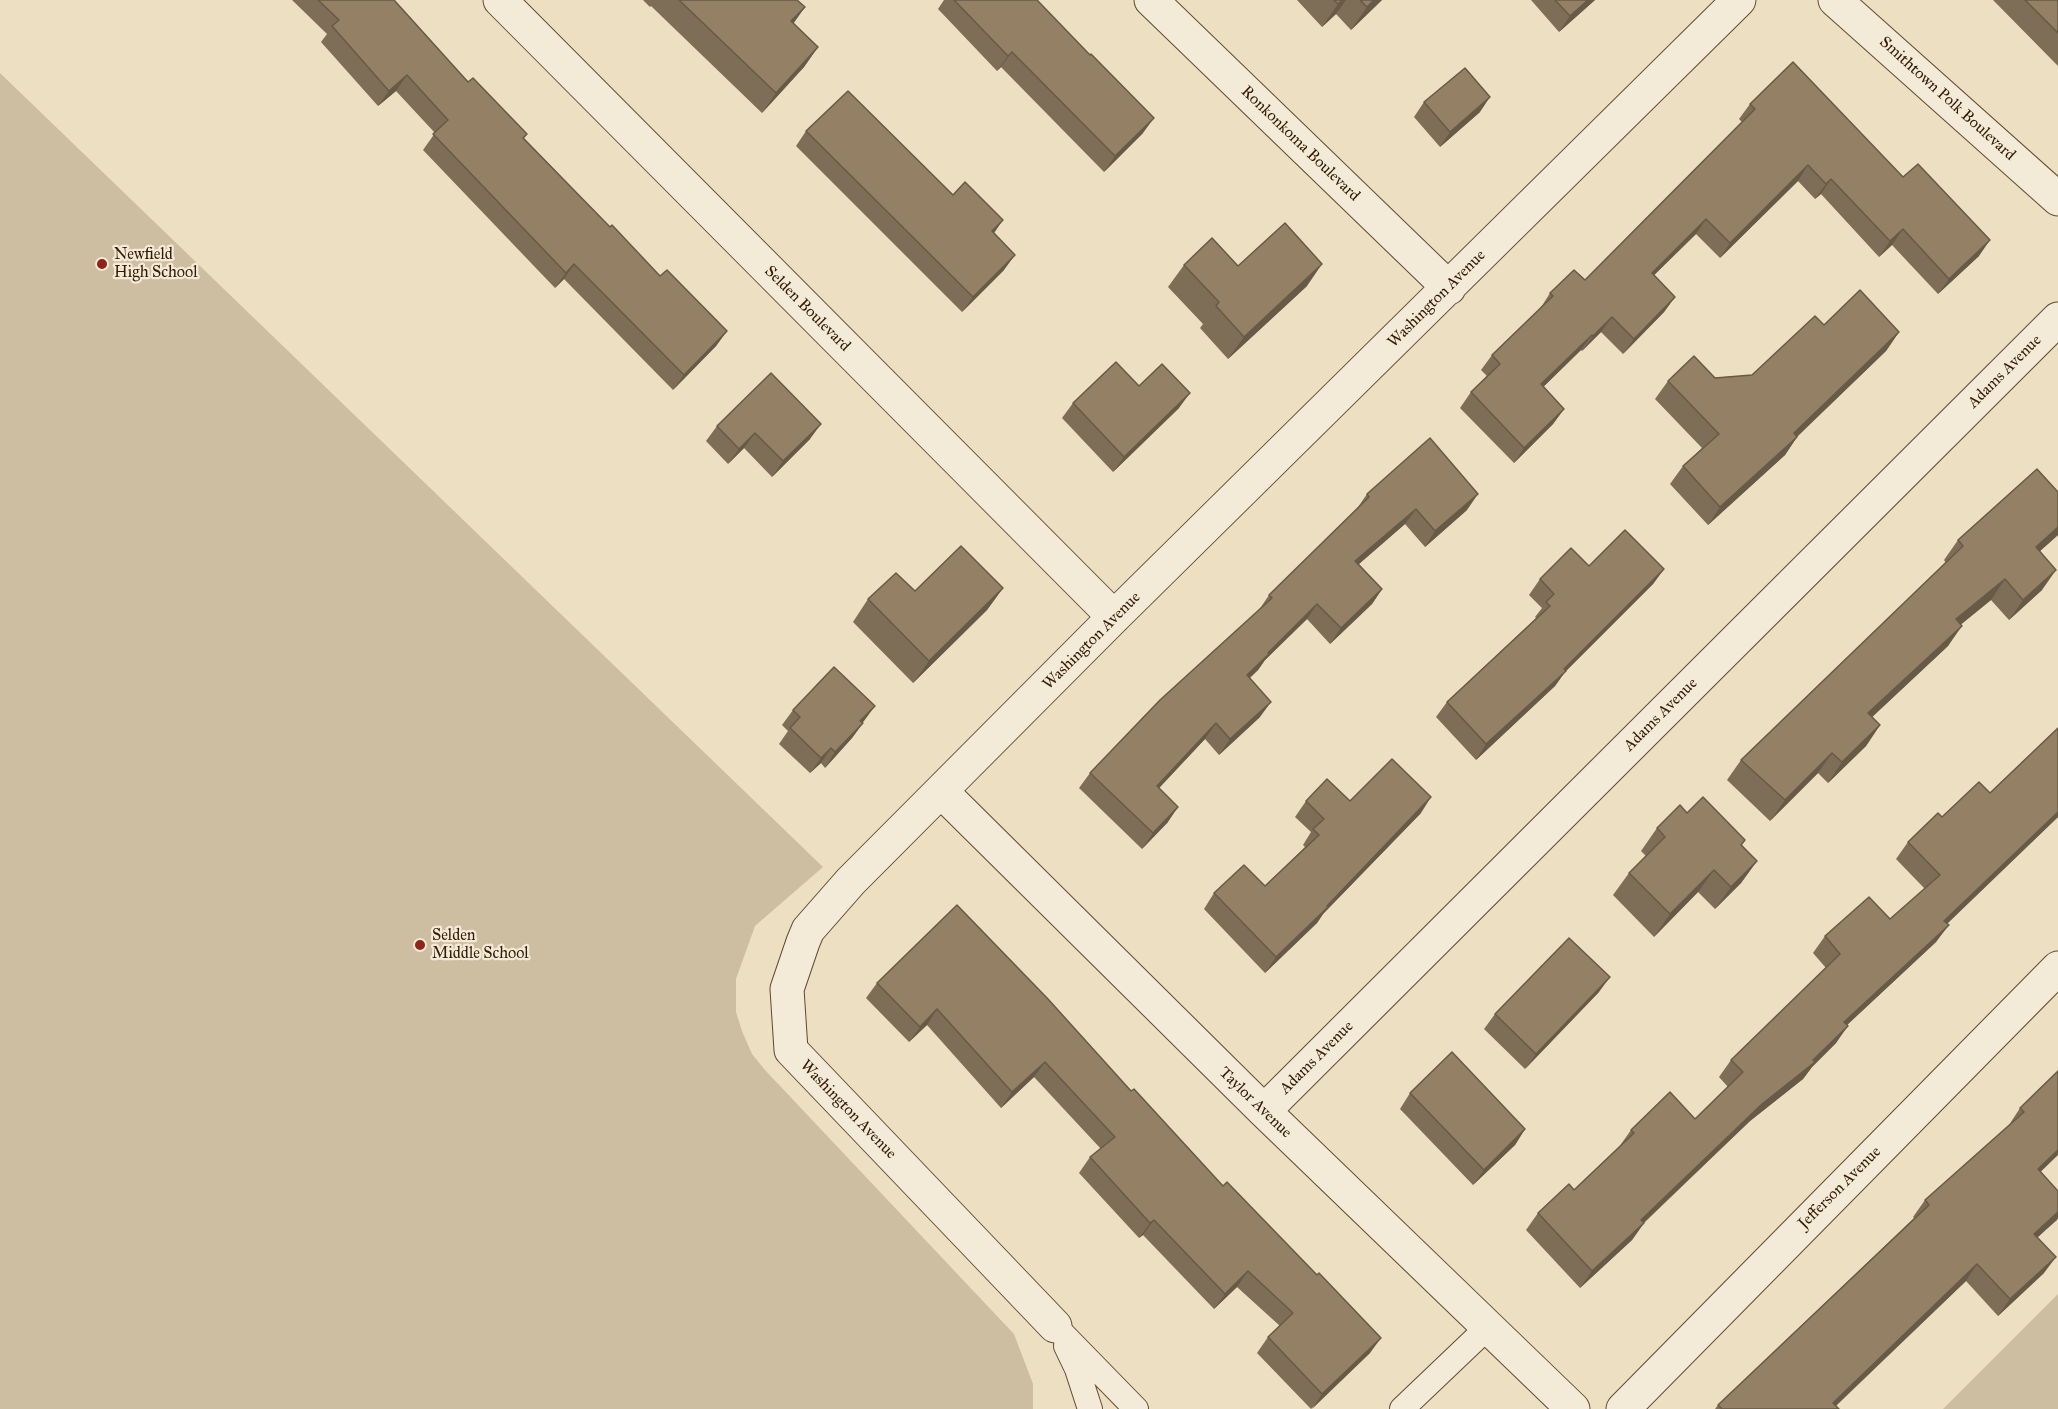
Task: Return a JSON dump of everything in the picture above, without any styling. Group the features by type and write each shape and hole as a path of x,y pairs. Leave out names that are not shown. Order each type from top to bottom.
{"street":[{"name":"Selden Boulevard","path":"500,0 1114,617"},
{"name":"Ronkonkoma Boulevard","path":"1150,0 1449,288"},
{"name":"Washington Avenue","path":"1055,1326 791,1050 787,989 808,930 851,881 1114,617 1739,0"},
{"name":"Smithtown Polk Boulevard","path":"1835,0 2058,199"},
{"name":"Adams Avenue","path":"1264,1111 2058,319"},
{"name":"Taylor Avenue","path":"942,792 1264,1111 1573,1409"},
{"name":"Jefferson Avenue","path":"1623,1409 2058,968"}],"lane":[{"path":"1055,1326 1077,1370 1090,1409"},
{"path":"1055,1326 1136,1409"},
{"path":"1402,1409 1488,1327"}],"shaded area":[{"name":"Selden Middle School","path":"0,73 823,867 755,926 736,979 736,1012 742,1031 752,1054 765,1070 1014,1334 1033,1384 1033,1409 0,1409"},
{"path":"2058,1294 2058,1409 1943,1409"}],"building":[{"path":"318,0 394,0 468,82 473,78 527,134 523,138 610,227 612,225 660,276 667,270 727,331 684,375 574,264 566,273 433,134 448,120 407,75 389,91 332,26 339,20"},
{"path":"679,0 797,0 805,7 791,21 818,47 776,93"},
{"path":"954,0 1037,0 1154,118 1115,156 1012,52 1008,56"},
{"path":"1360,0 1374,0 1367,7"},
{"path":"1555,0 1588,0 1570,16"},
{"path":"2025,0 2058,0 2058,33"},
{"path":"1793,62 1903,177 1918,164 1990,240 1949,279 1903,229 1890,241 1831,179 1826,184 1808,165 1730,243 1706,219 1652,273 1675,297 1634,339 1612,317 1541,384 1564,409 1524,448 1471,392 1500,364 1492,355 1553,296 1550,293 1574,270 1585,280 1755,109 1750,104"},
{"path":"1465,68 1490,97 1450,132 1424,102"},
{"path":"848,91 953,195 965,182 1003,220 992,231 1015,255 973,297 806,131"},
{"path":"1285,223 1322,264 1244,337 1216,306 1219,302 1184,265 1212,238 1238,266"},
{"path":"1860,290 1899,332 1794,433 1797,437 1720,507 1683,466 1719,434 1668,381 1694,356 1715,378 1752,375 1815,316 1824,325"},
{"path":"1116,362 1139,386 1162,364 1190,393 1124,457 1073,403"},
{"path":"771,373 821,424 783,461 755,433 739,449 717,426"},
{"path":"1430,438 1478,494 1435,531 1416,509 1355,561 1382,589 1341,628 1317,604 1247,675 1271,702 1230,739 1216,723 1157,786 1178,807 1153,833 1090,773 1160,700 1272,598 1269,595 1369,497 1367,494"},
{"path":"2037,469 2058,492 2058,527 2036,547 2056,570 2023,600 2005,579 1956,619 1962,626 1868,713 1880,725 1842,762 1832,753 1785,800 1741,760 1963,546 1958,540"},
{"path":"1625,530 1664,569 1564,669 1566,671 1486,744 1447,702 1550,606 1546,602 1554,594 1540,579 1571,548 1589,566"},
{"path":"961,546 1003,588 929,661 868,599 896,573 915,591"},
{"path":"834,667 875,706 860,721 863,723 835,752 831,748 821,758 790,728 800,717 793,710"},
{"path":"2058,728 2058,812 1944,921 1949,925 1844,1022 1848,1026 1813,1060 1815,1062 1762,1104 1641,1220 1644,1223 1592,1271 1538,1213 1569,1184 1574,1190 1634,1133 1631,1130 1670,1092 1695,1119 1743,1072 1731,1060 1840,954 1825,936 1869,897 1890,919 1940,875 1908,842 1938,813 1942,817 1979,782 1990,793"},
{"path":"1392,759 1431,797 1328,907 1276,957 1214,893 1244,865 1265,886 1319,835 1313,829 1324,819 1306,801 1327,779 1350,801"},
{"path":"1703,797 1745,840 1741,845 1757,861 1731,887 1714,870 1670,914 1629,873 1665,837 1657,828 1680,805 1687,813"},
{"path":"957,905 1048,999 1131,1091 1134,1089 1223,1186 1227,1182 1381,1338 1322,1394 1268,1337 1293,1313 1248,1271 1225,1294 1154,1220 1150,1223 1090,1157 1115,1137 1045,1062 1012,1092 937,1009 920,1027 877,983"},
{"path":"1569,938 1610,977 1536,1054 1495,1014"},
{"path":"1452,1052 1525,1129 1484,1170 1410,1093"},
{"path":"2058,1071 2058,1150 2038,1169 2058,1191 2058,1212 2034,1234 2056,1257 2010,1299 1977,1264 1833,1403 1839,1409 1722,1409 1718,1405 1929,1205 1925,1200 2024,1112 2020,1108"}],"place":[{"name":"Newfield High School","path":"102,264"},
{"name":"Selden Middle School","path":"420,945"}]}
